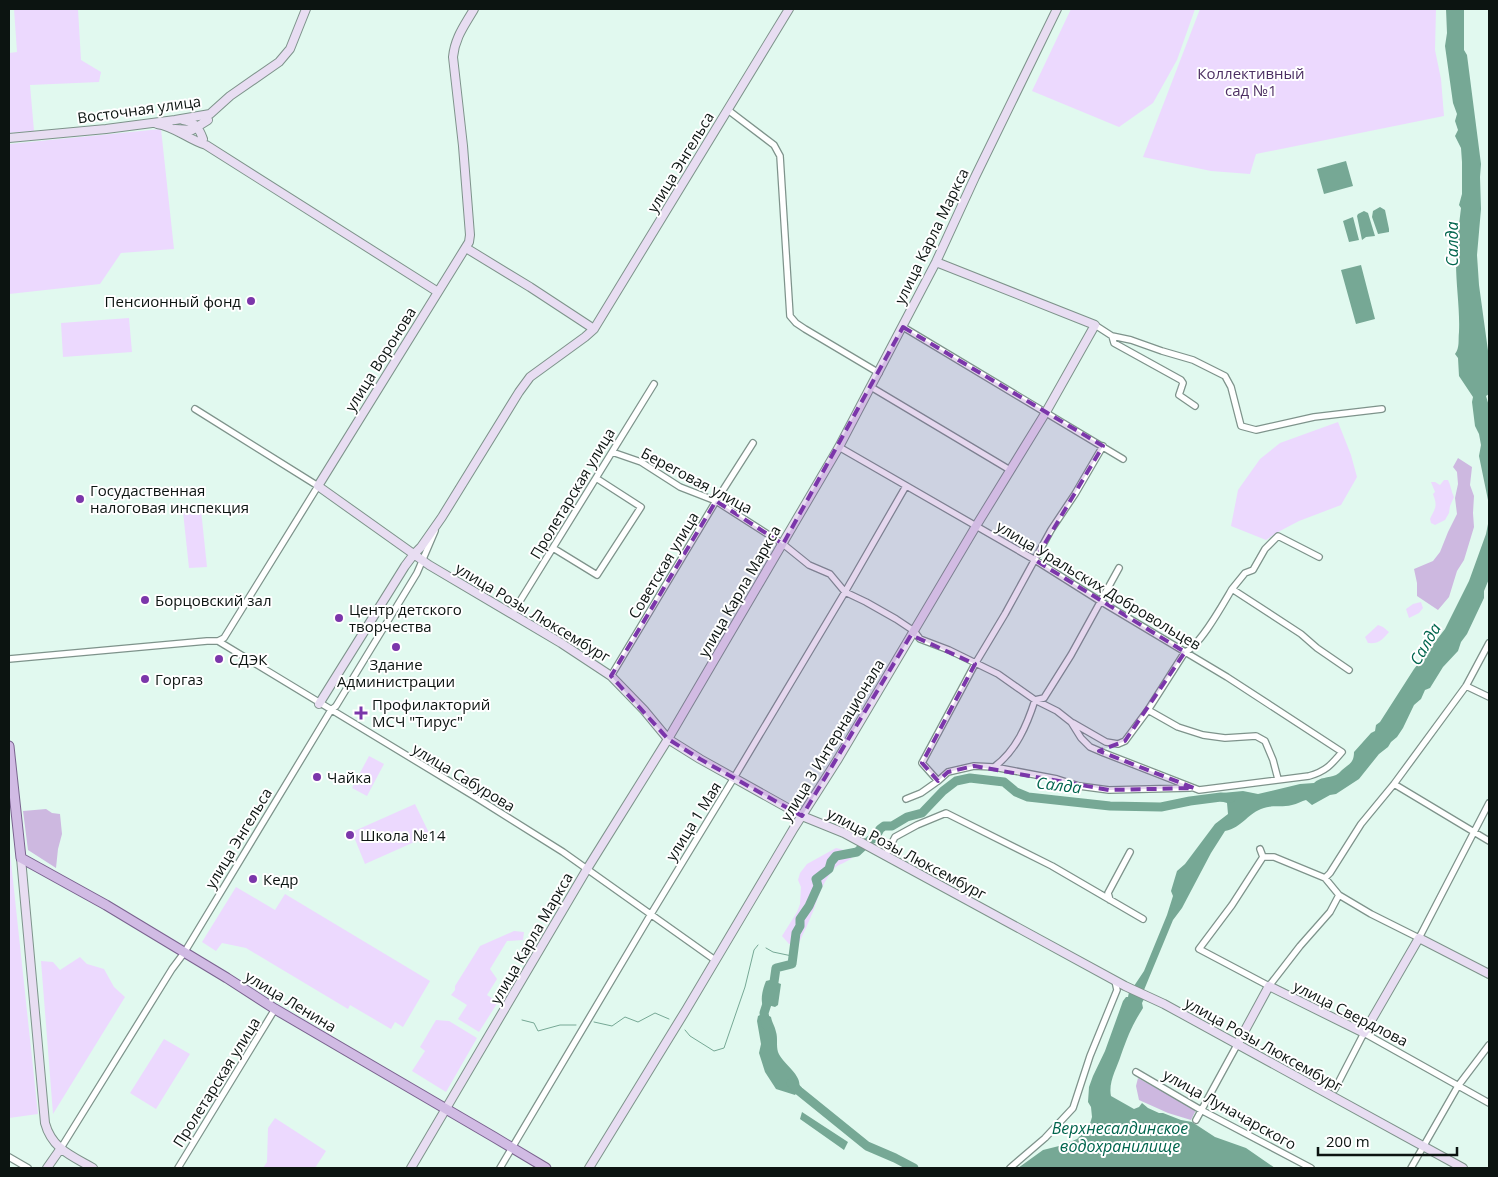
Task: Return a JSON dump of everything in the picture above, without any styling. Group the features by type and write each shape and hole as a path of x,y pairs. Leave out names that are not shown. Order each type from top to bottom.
{"main road":[{"path":"9,746 10,770 21,858"},
{"name":"улица Ленина","path":"21,858 106,905 221,974 275,1009 546,1168"}],"street":[{"name":"Восточная улица","path":"9,138 209,117 230,96 279,62 290,49 306,9"},
{"name":"улица Воронова","path":"318,486 466,248 470,235 464,151 453,57 457,38 474,9"},
{"name":"улица Энгельса","path":"319,704 414,554 442,517 518,392 530,377 594,329 789,9"},
{"name":"улица Карла Маркса","path":"411,1168 587,869 668,740 839,446 936,262 1057,9"},
{"path":"728,110 774,145 780,156 790,316 805,329 879,373"},
{"path":"152,124 188,131 198,127 209,117"},
{"path":"201,142 209,117"},
{"path":"192,119 198,127 201,142 191,138 188,131 188,124 192,119"},
{"path":"168,127 201,142 438,292"},
{"path":"466,248 594,329"},
{"path":"936,262 1095,325 1112,336 1131,340 1193,360 1225,376 1231,386 1241,426 1256,430 1314,417 1382,409"},
{"name":"улица 3 Интернационала","path":"589,1168 838,759 1046,412 1095,325"},
{"path":"903,326 1124,459"},
{"path":"1112,336 1114,343 1181,380 1184,383 1179,395 1195,406"},
{"name":"Пролетарская улица","path":"512,614 654,384"},
{"path":"871,387 1010,470"},
{"path":"9,658 218,641 224,638 318,486 195,409"},
{"name":"Советская улица","path":"611,676 753,443"},
{"name":"улица Уральских Добровольцев","path":"839,446 1035,560 1100,602 1132,619 1227,677 1342,752"},
{"path":"938,781 922,763 1050,530 1075,494 1103,446"},
{"name":"Береговая улица","path":"612,452 641,462 680,487 716,501 783,544 809,565 830,574 845,592 896,619 914,632 920,639 949,650 998,674 1035,700 1057,711 1071,722 1106,742 1118,744 1125,741 1148,710"},
{"path":"553,548 597,575 641,507 596,478"},
{"name":"улица Розы Люксембург","path":"318,486 423,560 560,642 611,676 644,710 668,740 802,816 844,833 1125,986 1164,1004 1463,1168"},
{"name":"улица 1 Мая","path":"500,1168 650,914 845,592 906,486"},
{"name":"улица Энгельса","path":"47,1168 172,969 184,953 331,710 336,706 364,662 423,560 442,517"},
{"path":"1278,779 1265,741 1256,736 1225,738 1203,735 1178,727 1148,710 1185,652 1191,650 1207,629 1232,589 1245,573 1253,570 1265,549 1278,536 1319,557"},
{"path":"994,766 1005,758 1012,749 1029,720 1035,700 1044,698 1071,655 1119,568"},
{"path":"1232,589 1301,634 1317,648 1349,670"},
{"name":"улица Сабурова","path":"218,641 319,704 477,798 587,869 715,960"},
{"path":"1325,878 1361,824 1394,784 1466,686 1489,643"},
{"path":"1466,686 1489,697"},
{"name":"Береговая улица","path":"1071,722 1081,738 1090,746 1199,790 1309,776 1322,772 1342,752"},
{"path":"906,799 921,793 948,772 974,766 994,766 1057,779 1080,786 1109,790 1194,788"},
{"path":"1394,784 1489,840"},
{"path":"1335,1089 1364,1033 1419,938 1489,803"},
{"path":"885,856 895,837 946,813 1052,866 1143,919"},
{"path":"1260,849 1263,856 1274,857 1325,878 1339,896 1489,974"},
{"path":"1110,900 1108,893 1130,852"},
{"name":"улица Свердлова","path":"1263,856 1232,904 1199,949 1364,1033 1489,1103"},
{"path":"21,858 45,1123 52,1141 93,1168"},
{"path":"1196,1120 1269,986 1300,946 1330,912 1339,896"},
{"path":"1010,1168 1045,1138 1073,1108 1090,1056 1117,990 1115,980"},
{"name":"Пролетарская улица","path":"178,1168 275,1009"},
{"path":"1411,1168 1458,1086 1489,1045"},
{"name":"улица Луначарского","path":"1136,1072 1201,1110 1311,1168"},
{"path":"9,1157 28,1168"}],"highlighted area":[{"path":"903,327 1103,446 1035,560 1185,652 1125,741 1099,751 1194,788 1109,790 974,766 948,772 938,781 922,763 975,664 911,635 802,816 700,759 668,739 611,676 716,501 783,544"}],"green space":[{"path":"14,9 78,9 81,60 101,72 99,82 30,85 34,131 9,133 9,53 17,52"},
{"path":"1071,9 1195,9 1177,60 1153,103 1119,127 1032,91"},
{"name":"Коллективный сад №1","path":"1200,9 1436,9 1435,50 1441,79 1444,116 1256,154 1250,174 1211,171 1143,157"},
{"path":"161,129 174,249 121,253 100,284 9,294 9,144"},
{"path":"129,318 132,352 63,357 61,323"},
{"path":"1338,422 1351,455 1357,477 1341,505 1299,521 1266,540 1231,526 1238,490 1260,459 1280,443"},
{"path":"1444,480 1448,480 1454,497 1445,520 1435,525 1431,523 1430,519 1436,505 1433,494 1435,492 1431,482 1440,485"},
{"path":"201,510 207,567 189,568 183,512"},
{"path":"1421,602 1423,608 1419,613 1409,618 1406,609 1413,604"},
{"path":"1378,625 1389,632 1380,641 1368,643 1365,637"},
{"path":"369,756 384,764 367,796 352,788"},
{"path":"415,804 430,835 365,864 352,832"},
{"path":"9,843 38,1114 9,1118"},
{"path":"836,848 844,850 852,858 836,867 828,877 798,945 789,944 782,936 800,904 801,887 798,880 800,873 807,864"},
{"path":"236,887 275,910 285,894 430,981 403,1027 395,1022 391,1029 350,1005 348,1009 246,948 222,943 216,951 202,942"},
{"path":"514,931 524,932 523,940 507,941 490,969 497,979 487,995 498,1002 479,1032 458,1019 467,1005 451,995 480,946"},
{"path":"80,957 87,964 104,969 114,987 125,997 53,1114 41,961 53,962 60,970"},
{"path":"436,1020 449,1021 477,1038 446,1092 412,1071 425,1051 420,1047"},
{"path":"164,1039 190,1054 156,1109 130,1093"},
{"path":"275,1118 326,1151 315,1168 263,1168 267,1162 268,1128"}],"shaded area":[{"path":"1458,458 1472,467 1470,485 1474,496 1474,527 1464,560 1457,571 1449,597 1438,610 1417,596 1414,569 1433,561 1440,552 1457,514 1455,498 1458,484 1457,472 1453,467"},
{"path":"46,809 52,813 60,814 62,834 56,868 28,850 23,811"},
{"path":"1138,1078 1196,1110 1191,1120 1168,1113 1139,1100 1136,1086"}],"water":[{"path":"1446,9 1464,9 1464,50 1467,55 1481,164 1481,209 1477,255 1489,358 1489,394 1486,396 1489,406 1489,505 1479,456 1481,445 1475,426 1473,397 1459,376 1458,358 1455,354 1458,346 1459,332 1456,262 1461,208 1459,205 1462,194 1462,162 1461,148 1455,136 1458,130 1455,121 1457,114 1453,103 1445,46 1447,33"},
{"path":"1346,161 1353,186 1324,194 1317,169"},
{"path":"1380,207 1385,210 1389,232 1378,234 1372,217 1373,211"},
{"path":"1364,211 1368,213 1375,236 1366,237 1362,240 1357,216"},
{"path":"1353,217 1359,240 1349,242 1343,221"},
{"path":"1361,265 1375,319 1356,324 1341,270"},
{"path":"1489,519 1489,579 1484,591 1484,598 1458,651 1443,667 1430,688 1425,690 1421,699 1414,705 1397,737 1379,754 1359,779 1336,794 1330,795 1312,805 1306,800 1294,805 1265,808 1256,812 1236,827 1225,831 1182,908 1173,920 1144,990 1134,986 1144,971 1167,915 1173,896 1171,891 1177,871 1185,864 1215,824 1228,814 1227,803 1220,801 1222,793 1243,791 1258,794 1300,784 1314,783 1336,775 1351,763 1354,752 1375,731 1376,725 1380,722 1414,669 1445,629 1469,581 1486,534"},
{"path":"770,980 781,984 778,1005 775,1007 763,1006 762,1003 766,981"},
{"name":"Верхнесалдинское водохранилище","path":"1129,992 1144,999 1142,1003 1143,1008 1130,1031 1113,1075 1111,1096 1134,1109 1142,1103 1159,1113 1192,1122 1215,1137 1246,1148 1275,1168 1018,1168 1043,1150 1077,1139 1089,1127 1092,1117 1091,1107 1088,1102 1089,1087 1105,1051 1123,1001 1128,997"},
{"path":"764,1013 771,1017 775,1028 778,1052 798,1078 799,1089 795,1095 776,1089 765,1072 759,1053 761,1044 757,1021 758,1016"},
{"path":"802,1112 848,1142 844,1150 800,1119"}],"waterway":[{"name":"Салда","path":"766,1025 764,1013 774,982 776,968 792,964 796,933 800,926 800,919 809,906 818,886 816,879 829,869 831,862 836,856 857,852 875,838 884,826 892,826 907,817 922,813 943,791 956,781 970,778 1004,782 1016,792 1028,797 1110,806 1161,807 1221,797 1231,798"},
{"path":"685,1030 690,1036 714,1051 724,1048 745,987 754,950 758,945"},
{"path":"766,948 773,952 792,956"},
{"path":"594,1022 612,1026 625,1017 638,1022 655,1013 669,1019"},
{"path":"522,1020 534,1023 538,1031 560,1025 576,1025"},
{"name":"Салда","path":"791,1083 867,1146 914,1168"}],"place":[{"name":"Пенсионный фонд","path":"251,301"},
{"name":"Госудаственная налоговая инспекция","path":"80,499"},
{"name":"Борцовский зал","path":"145,600"},
{"name":"Центр детского творчества","path":"339,618"},
{"name":"Здание Администрации","path":"396,647"},
{"name":"СДЭК","path":"219,659"},
{"name":"Горгаз","path":"145,679"},
{"name":"Профилакторий МСЧ \"Тирус\"","path":"361,713"},
{"name":"Чайка","path":"317,777"},
{"name":"Школа №14","path":"350,835"},
{"name":"Кедр","path":"253,879"}]}
